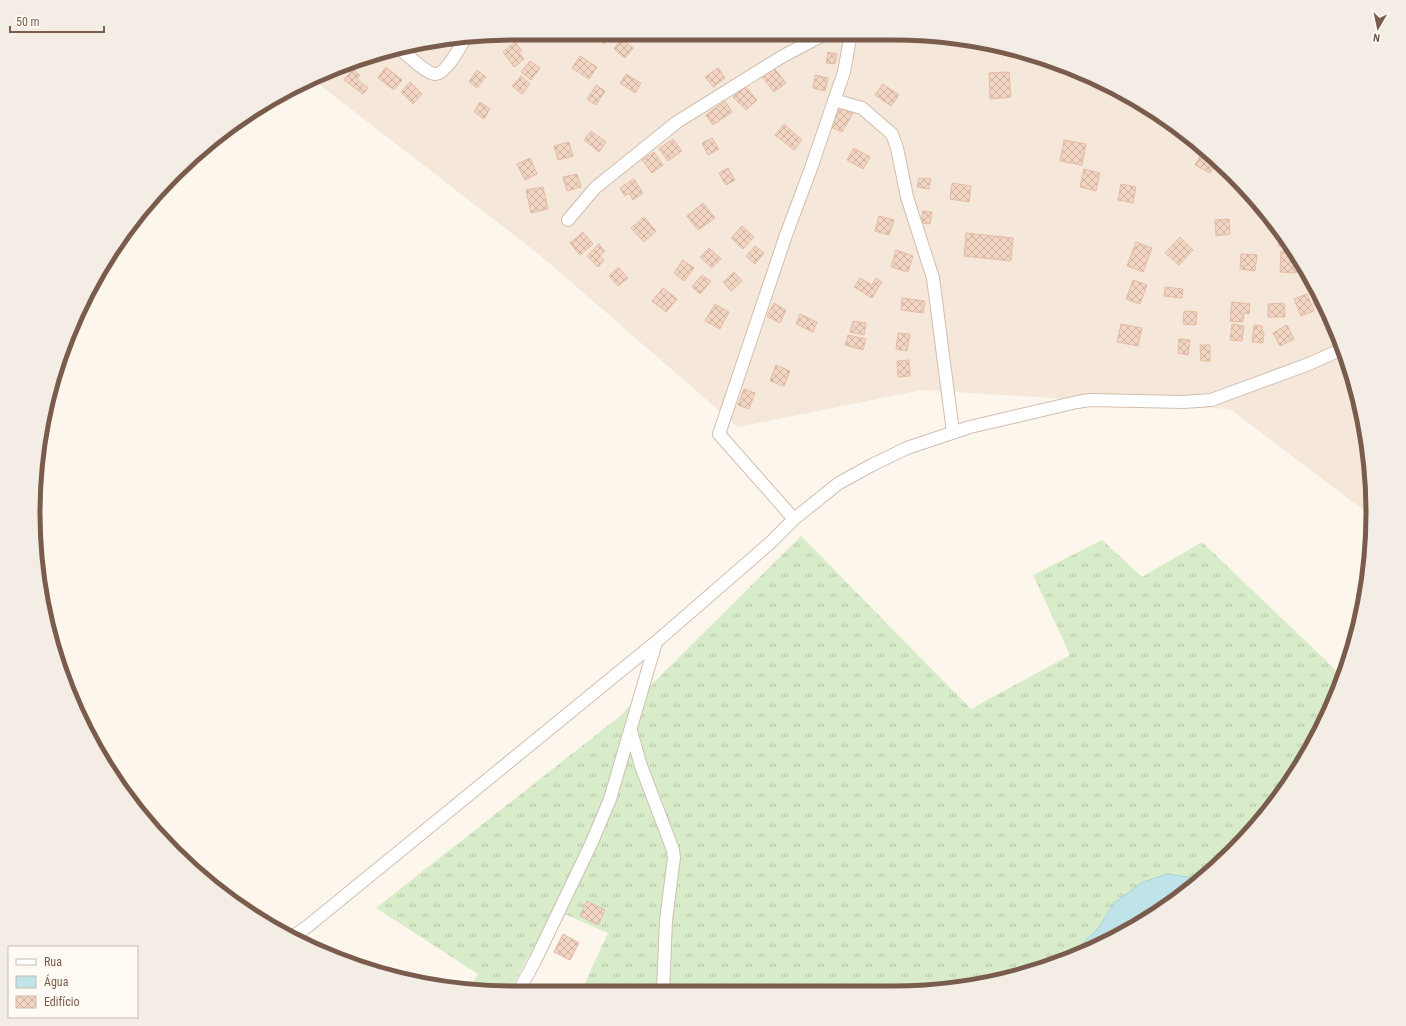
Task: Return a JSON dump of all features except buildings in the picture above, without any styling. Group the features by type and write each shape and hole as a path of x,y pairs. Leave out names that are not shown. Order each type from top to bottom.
{"street":[{"path":"568,220 595,188 678,122 783,56 814,40"},
{"path":"794,519 719,434 786,235 802,194 844,72 850,40"},
{"path":"405,53 428,72 436,74 442,72 462,43"},
{"path":"834,100 862,108 892,134 897,148 907,197 933,278 953,432"},
{"path":"297,933 656,642 770,542 794,519 840,483 872,465 907,448 970,426 1090,400 1184,402 1211,400 1309,364 1337,351"},
{"path":"521,986 535,961 592,842 610,799 656,642"},
{"path":"631,731 641,766 673,850 674,858 666,920 663,986"}],"shaded area":[{"path":"513,40 924,41 985,49 1045,65 1074,76 1130,103 1181,138 1205,157 1249,201 1286,250 1303,277 1317,304 1341,361 1357,421 1362,451 1366,512 1230,409 922,390 738,427 541,256 317,83 361,65 421,49 451,44"}],"green space":[{"path":"801,536 971,709 1070,655 1033,575 1102,540 1142,577 1202,542 1338,672 1330,694 1303,750 1286,776 1249,825 1205,869 1194,878 1167,874 1114,903 1099,927 1079,948 1045,961 1015,970 955,982 924,985 583,986 608,933 555,910 512,986 472,984 478,974 376,908 620,716"}],"water":[{"path":"1167,874 1194,878 1130,923 1079,948 1099,927 1114,903 1143,882"}]}
